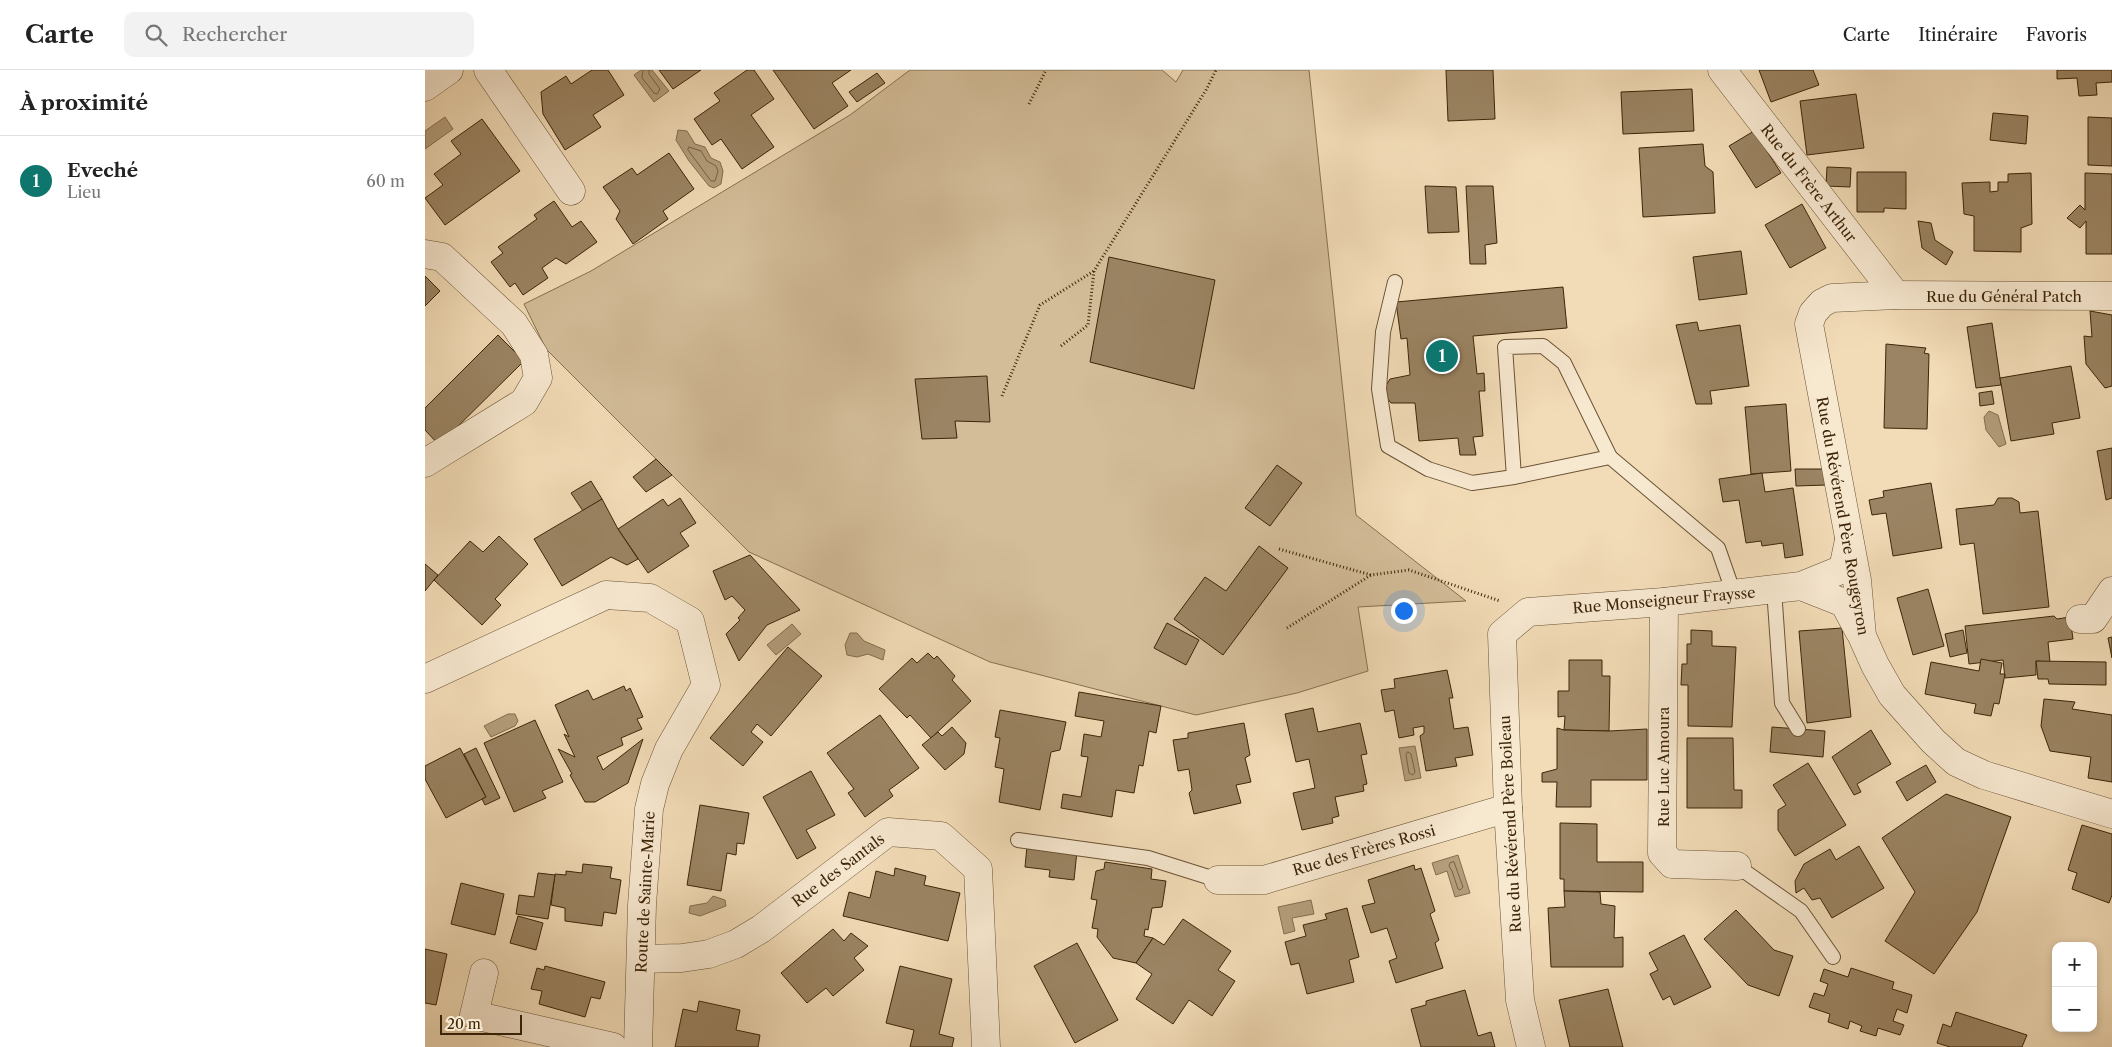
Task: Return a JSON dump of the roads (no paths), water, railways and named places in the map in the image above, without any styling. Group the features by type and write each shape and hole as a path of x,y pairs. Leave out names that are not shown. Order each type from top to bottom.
{"street":[{"path":"425,87 449,70"},
{"path":"488,70 571,191"},
{"name":"Rue du Frère Arthur","path":"1722,70 1896,296"},
{"path":"425,254 442,257 514,324 534,355 538,378 524,402 425,463"},
{"name":"Rue du Général Patch","path":"1896,296 2112,296"},
{"name":"Rue du Révérend Père Rougeyron","path":"1896,296 1832,298 1813,313 1809,324 1850,536 1857,580 1862,636 1875,665 1893,695 1933,741 1955,762 1984,775 2112,814"},
{"name":"Rue Monseigneur Fraysse","path":"1528,612 1663,602 1801,586 1843,568 1850,536"},
{"name":"Rue Monseigneur Fraysse","path":"1801,586 1843,603 1862,636"},
{"path":"2080,619 2093,619 2112,591"},
{"name":"Route de Sainte-Marie","path":"425,679 607,595 650,598 690,621 706,685 669,749 655,784 646,835 638,1047"},
{"name":"Rue Luc Amoura","path":"1663,602 1662,853 1672,864 1737,866"},
{"name":"Rue du Révérend Père Boileau","path":"1528,612 1502,634 1508,808 1520,1000 1531,1047"},
{"name":"Rue des Frères Rossi","path":"1218,880 1264,880 1508,808"},
{"name":"Rue des Santals","path":"641,959 682,958 709,954 736,944 761,929 888,832 941,836 978,869 986,1047"},
{"path":"484,973 474,1015 613,1047"}],"lane":[{"path":"1395,282 1383,332 1379,389 1388,446 1428,469 1471,483 1514,477 1610,457"},
{"path":"1514,477 1505,347 1543,346 1564,363 1610,457 1718,548 1734,594"},
{"path":"1774,589 1782,703 1798,729"},
{"path":"1018,840 1148,858 1218,880"},
{"path":"1737,866 1801,911 1833,957"}],"water":[{"path":"641,70 652,70 669,91 654,102 634,75"},
{"path":"445,117 453,129 425,149 425,131"},
{"path":"678,130 687,131 695,144 705,147 711,158 720,162 723,171 721,184 714,188 709,186 689,161 676,140"},
{"path":"1989,411 1998,415 2006,444 1999,447 1986,430 1984,417"},
{"path":"792,624 801,634 776,655 767,645"},
{"path":"850,633 857,633 864,641 885,650 883,660 868,654 857,657 847,655 845,645"},
{"path":"508,714 515,714 518,721 515,726 491,737 484,726"},
{"path":"1415,746 1421,778 1405,781 1399,748"},
{"path":"1458,855 1470,893 1455,897 1447,871 1436,875 1432,863"},
{"path":"713,896 725,900 726,906 700,916 689,913 690,906 707,903"},
{"path":"1311,900 1314,914 1292,918 1295,931 1284,934 1278,907"}],"place":[{"name":"Eveché","path":"1442,356"}]}
